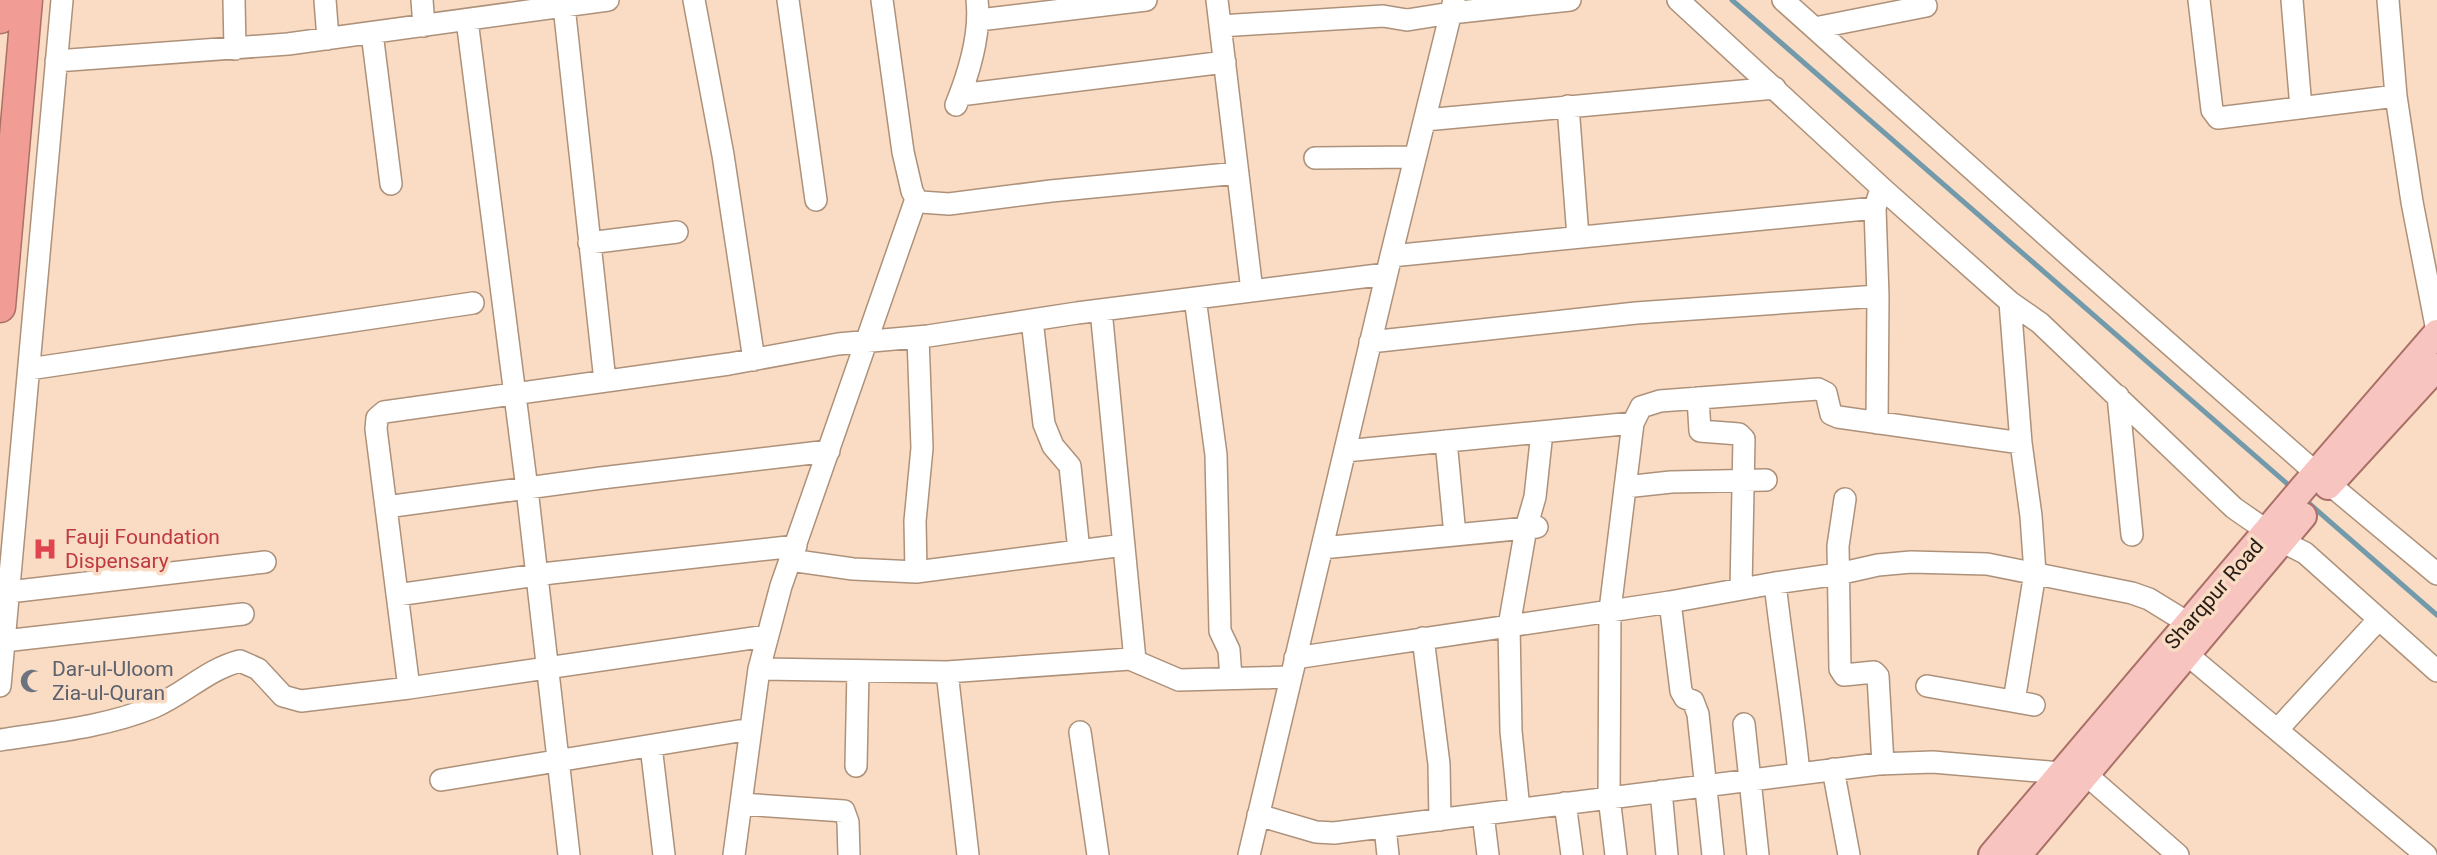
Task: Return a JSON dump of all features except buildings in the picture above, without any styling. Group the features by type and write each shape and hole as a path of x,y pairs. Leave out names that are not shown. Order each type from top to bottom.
{"highway":[{"path":"0,18 2,0"},
{"path":"0,307 27,0"}],"main road":[{"name":"Sharqpur Road","path":"2013,850 2073,770 2183,640 2278,534 2437,332"},
{"name":"Sharqpur Road","path":"2316,486 2437,367"}],"street":[{"path":"0,686 62,0"},
{"path":"234,0 235,49"},
{"path":"325,0 328,39"},
{"path":"422,0 424,26"},
{"path":"56,61 235,49 328,39 467,20 509,7 564,6 602,0"},
{"path":"694,0 723,155 754,360"},
{"path":"788,0 816,200"},
{"path":"881,0 897,123 912,191 916,199 926,204 949,204 1238,173"},
{"path":"1146,0 978,10 973,53 958,100 1224,62"},
{"path":"1217,0 1252,291"},
{"path":"1220,26 1383,16 1407,20 1452,6 1570,0"},
{"path":"1678,0 1775,88 1880,199 2040,323 2234,508 2305,553 2437,671"},
{"path":"1783,0 2076,262 2316,486 2435,570"},
{"path":"2199,0 2214,115 2225,118 2396,96"},
{"path":"2292,0 2301,108"},
{"path":"2388,0 2396,96 2412,202 2437,332"},
{"path":"1815,28 1913,5"},
{"path":"564,6 605,381"},
{"path":"1249,855 1452,6"},
{"path":"467,20 527,489 569,855"},
{"path":"372,33 391,184"},
{"path":"1424,120 1775,88"},
{"path":"1568,106 1578,237"},
{"path":"1315,158 1415,157"},
{"path":"734,855 759,669 766,636 916,199"},
{"path":"409,688 376,429 379,415 388,411 754,360 867,340 918,337 1252,291 1389,265 1578,237 1880,199"},
{"path":"1877,423 1880,199"},
{"path":"589,243 677,232"},
{"path":"1370,342 1636,313 1878,296"},
{"path":"1195,299 1213,417 1220,631 1229,650 1231,678"},
{"path":"1927,686 2024,703 2035,573 2031,516 2021,443 2011,302"},
{"path":"29,369 473,303"},
{"path":"1101,310 1135,660"},
{"path":"1032,320 1044,424 1053,446 1070,466 1079,551"},
{"path":"916,572 915,520 922,447 918,337"},
{"path":"1616,855 1609,797 1610,610 1633,423 1637,412 1645,404 1818,388 1826,393 1829,410 1834,416 2021,443"},
{"path":"2118,396 2132,535"},
{"path":"1698,398 1700,431 1740,434 1743,437 1741,589"},
{"path":"1345,451 1633,423"},
{"path":"1519,809 1511,731 1509,626 1531,527 1542,432"},
{"path":"1446,441 1455,535"},
{"path":"386,507 829,451"},
{"path":"1625,487 1663,483 1766,480"},
{"path":"1845,499 1838,537 1840,669 1844,675 1874,672 1878,674 1883,764"},
{"path":"1322,548 1531,527"},
{"path":"397,595 537,575 793,553 853,569 916,572 1124,545"},
{"path":"9,592 265,562"},
{"path":"759,669 947,672 1118,659 1135,660 1179,680 1231,678 1293,668 1423,638 1670,602 1878,565 1937,562 1987,564 2132,593 2149,599 2183,640 2277,730 2426,855"},
{"path":"1775,583 1799,774"},
{"path":"1670,602 1681,691 1685,698 1692,701 1698,714 1713,855"},
{"path":"4,641 243,614"},
{"path":"2277,730 2379,619"},
{"path":"0,740 90,726 135,714 156,706 220,668 240,661 258,669 283,695 301,701 766,636"},
{"path":"1423,638 1439,764 1440,820"},
{"path":"856,766 858,671"},
{"path":"947,672 968,855"},
{"path":"1744,724 1758,855"},
{"path":"441,780 751,729"},
{"path":"1080,732 1098,855"},
{"path":"651,746 664,855"},
{"path":"1258,815 1317,832 1335,833 1833,769 1933,762 2073,770 2178,855"},
{"path":"1833,769 1849,855"},
{"path":"1661,790 1667,855"},
{"path":"1565,803 1572,855"},
{"path":"741,804 844,811 848,822 849,855"},
{"path":"1483,814 1488,855"},
{"path":"1385,827 1388,855"}],"waterway":[{"path":"1732,0 2292,488"},
{"path":"2304,499 2437,615"}],"place":[{"name":"Fauji Foundation Dispensary","path":"45,549"},
{"name":"Dar-ul-Uloom Zia-ul-Quran","path":"32,681"}]}
